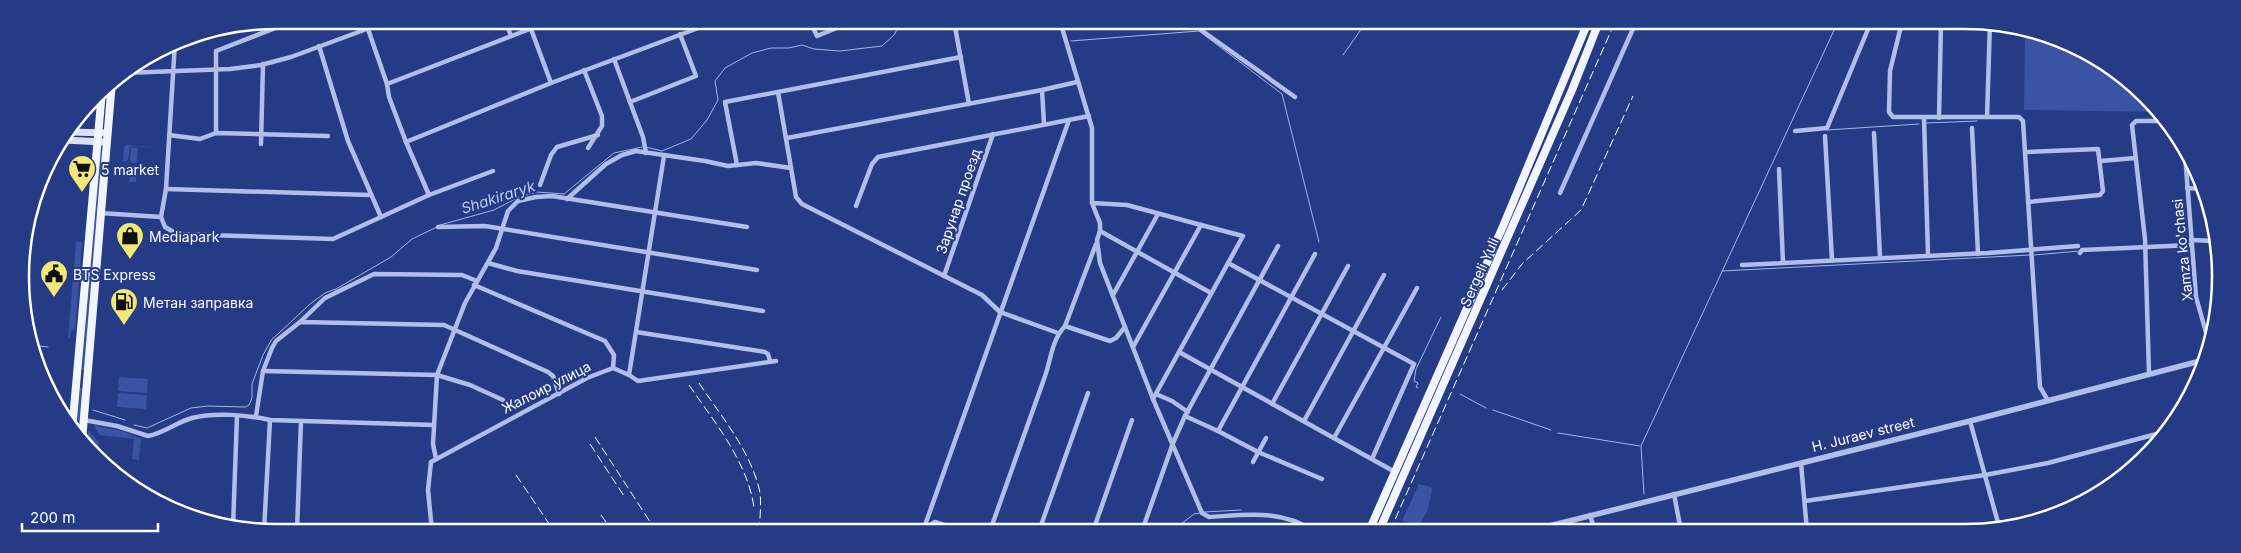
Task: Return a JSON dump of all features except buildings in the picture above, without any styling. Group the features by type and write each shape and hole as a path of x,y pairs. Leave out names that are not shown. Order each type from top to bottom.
{"main road":[{"name":"Sergeli Yuli","path":"1371,524 1504,224 1585,29"},
{"name":"Sergeli Yuli","path":"1382,524 1512,229 1596,29"},
{"path":"83,431 111,92"},
{"path":"73,417 101,101"},
{"path":"75,133 107,138"},
{"path":"71,139 98,137"},
{"path":"77,378 87,378"}],"street":[{"path":"216,133 216,51 273,29"},
{"path":"136,73 217,69 263,64 291,57 368,29 387,84 389,97 429,195"},
{"path":"508,29 511,36"},
{"path":"387,84 530,29 551,83"},
{"path":"406,142 584,70 694,29"},
{"path":"814,29 817,36 834,29"},
{"path":"956,29 969,104"},
{"path":"992,524 1045,376 1058,333 1065,326 1100,232 1092,203 1092,128 1090,116 1077,82 1062,29"},
{"path":"1202,29 1295,97"},
{"path":"1560,193 1633,29"},
{"path":"1795,131 1827,128 1868,29"},
{"path":"1900,29 1890,71 1889,112 1896,118 2022,118 2040,387 2047,400"},
{"path":"1938,118 1941,29"},
{"path":"1987,117 1990,30"},
{"path":"630,102 696,76 680,34"},
{"path":"319,46 348,141 370,195 382,217"},
{"path":"174,51 166,189 161,217 162,222 170,230 187,235 334,239 429,195 493,171"},
{"path":"737,166 726,102 961,57"},
{"path":"614,59 645,149"},
{"path":"261,144 263,64"},
{"path":"584,70 602,116 602,126 588,148"},
{"path":"786,138 1077,82"},
{"path":"1042,90 1044,124"},
{"path":"778,92 796,197 802,204 982,295 994,304 1000,312 1058,333"},
{"path":"856,206 875,158 1090,116"},
{"path":"1924,118 1928,255"},
{"path":"924,524 1069,120"},
{"path":"2149,373 2147,326 2149,309 2145,239 2132,125 2133,122 2157,121"},
{"path":"1972,128 1978,254"},
{"path":"169,136 200,139 216,133 328,136"},
{"path":"1874,133 1880,257"},
{"name":"Зарунар проезд","path":"944,276 993,134"},
{"path":"540,185 551,154 556,147 598,135"},
{"path":"1825,136 1832,260"},
{"path":"567,199 606,164 622,155 645,149 664,156 728,166 756,163 791,168"},
{"path":"2025,152 2095,149 2100,152 2103,191 2100,195 2028,202"},
{"path":"629,375 664,156"},
{"path":"2101,161 2135,158"},
{"name":"Xamza ko'chasi","path":"2186,165 2196,297 2206,332"},
{"path":"1779,169 1783,262"},
{"path":"2187,188 2196,189"},
{"path":"166,189 370,195"},
{"path":"431,524 428,484 431,462 436,459 433,444 437,375 475,283 496,248 508,211 518,201 536,197 567,199 747,227"},
{"path":"1092,203 1127,205 1243,236 1155,396"},
{"path":"100,213 161,217"},
{"path":"1113,295 1158,214"},
{"path":"1133,347 1200,225"},
{"path":"438,227 485,226 649,253 693,258 757,270"},
{"path":"1100,232 1211,293"},
{"path":"1098,240 1100,263 1203,513 1209,517 1267,514 1302,524"},
{"path":"2080,253 2082,250 2144,247 2209,240"},
{"path":"1144,524 1173,443 1186,414 1278,246"},
{"path":"1742,265 1880,257 1978,254 2078,246"},
{"path":"1218,431 1315,254"},
{"path":"1228,262 1414,364 1372,459"},
{"path":"488,264 517,271 763,311"},
{"path":"1272,404 1348,266"},
{"path":"256,416 263,372 276,341 300,322 325,298 374,274 462,275 475,283 605,341 614,355 612,368"},
{"path":"1304,421 1384,275"},
{"path":"1334,438 1416,288"},
{"path":"300,322 444,325 548,372 553,376 559,394"},
{"path":"1065,326 1110,342 1125,327"},
{"path":"636,332 765,352 768,354 770,362"},
{"path":"1179,352 1395,472"},
{"name":"Жалоир улица","path":"436,459 587,378 612,368 638,381 776,361"},
{"name":"H. Juraev street","path":"1555,524 1970,421 2197,362"},
{"path":"263,372 437,375 470,385 503,400"},
{"path":"1041,524 1088,393"},
{"path":"1155,396 1172,401 1186,414 1258,452 1322,479"},
{"path":"84,420 117,426 148,436 192,418 238,416 256,416 270,420 434,425"},
{"path":"233,520 238,416"},
{"path":"264,524 270,420"},
{"path":"1095,524 1132,420"},
{"path":"297,524 301,421"},
{"path":"1970,421 1998,522"},
{"path":"1805,501 1985,475 2048,463 2155,434"},
{"path":"1254,462 1266,438"},
{"path":"1801,463 1807,524"},
{"path":"1674,494 1680,524"},
{"path":"1590,515 1593,524"}],"shaded area":[{"path":"2025,36 2074,54 2088,62 2128,90 2150,112 2024,110"},
{"path":"127,145 161,148 130,146 128,160 123,162 124,147"},
{"path":"131,147 138,148 137,163 132,163 130,160"},
{"path":"100,150 103,150 84,370 82,370"},
{"path":"132,165 137,165 136,182 129,182"},
{"path":"76,242 82,242 75,330 71,331 70,338 68,338"},
{"path":"119,377 148,379 147,393 118,391"},
{"path":"80,388 83,388 80,427 77,423"},
{"path":"118,393 147,395 146,409 117,407"},
{"path":"93,425 122,431 141,439 139,460 132,459 134,439 100,435"},
{"path":"88,430 99,442 98,449 90,440 88,437"},
{"path":"1419,484 1431,487 1428,509 1420,524 1402,521"}],"waterway":[{"name":"Shakiraryk","path":"646,147 662,151 691,139 707,120 718,100 715,81 725,68 752,53 771,48 789,48 802,45 814,49 840,51 882,46 897,29"},
{"path":"1343,55 1361,29"},
{"path":"1644,494 1641,446 1835,29"},
{"path":"1071,41 1199,31 1282,94 1319,242"},
{"path":"1926,123 1977,121"},
{"path":"1827,130 1919,124"},
{"name":"Shakiraryk","path":"440,225 494,210 519,197 537,192 564,194 614,153 642,147"},
{"name":"Shakiraryk","path":"134,425 147,428 191,408 208,406 245,407 249,405 252,398 252,384 263,355 272,339 310,304 325,293 336,289 391,257 412,239 437,227"},
{"path":"2034,255 2080,251"},
{"path":"1722,271 2030,255"},
{"path":"1418,388 1416,387 1418,383 1414,381 1416,369 1441,317"},
{"name":"Shakiraryk","path":"39,346 48,347"},
{"path":"1460,394 1486,408"},
{"name":"Shakiraryk","path":"93,410 125,420"},
{"path":"1493,410 1551,430"},
{"path":"1558,433 1640,446"},
{"path":"1204,512 1241,510"},
{"path":"1181,524 1194,514 1200,513"}],"railway":[{"path":"1393,524 1612,29"},
{"path":"1502,290 1522,264 1581,210 1633,96"},
{"path":"699,383 734,433 749,460 759,488 759,524"},
{"path":"689,385 729,443 737,458 745,474 754,507"},
{"path":"595,437 651,524"},
{"path":"590,444 624,496"},
{"path":"516,475 549,524"},
{"path":"601,515 606,522"}],"place":[{"name":"5 market","path":"82,193"},
{"name":"Mediapark","path":"130,260"},
{"name":"BTS Express","path":"54,298"},
{"name":"Метан заправка","path":"124,326"}]}
